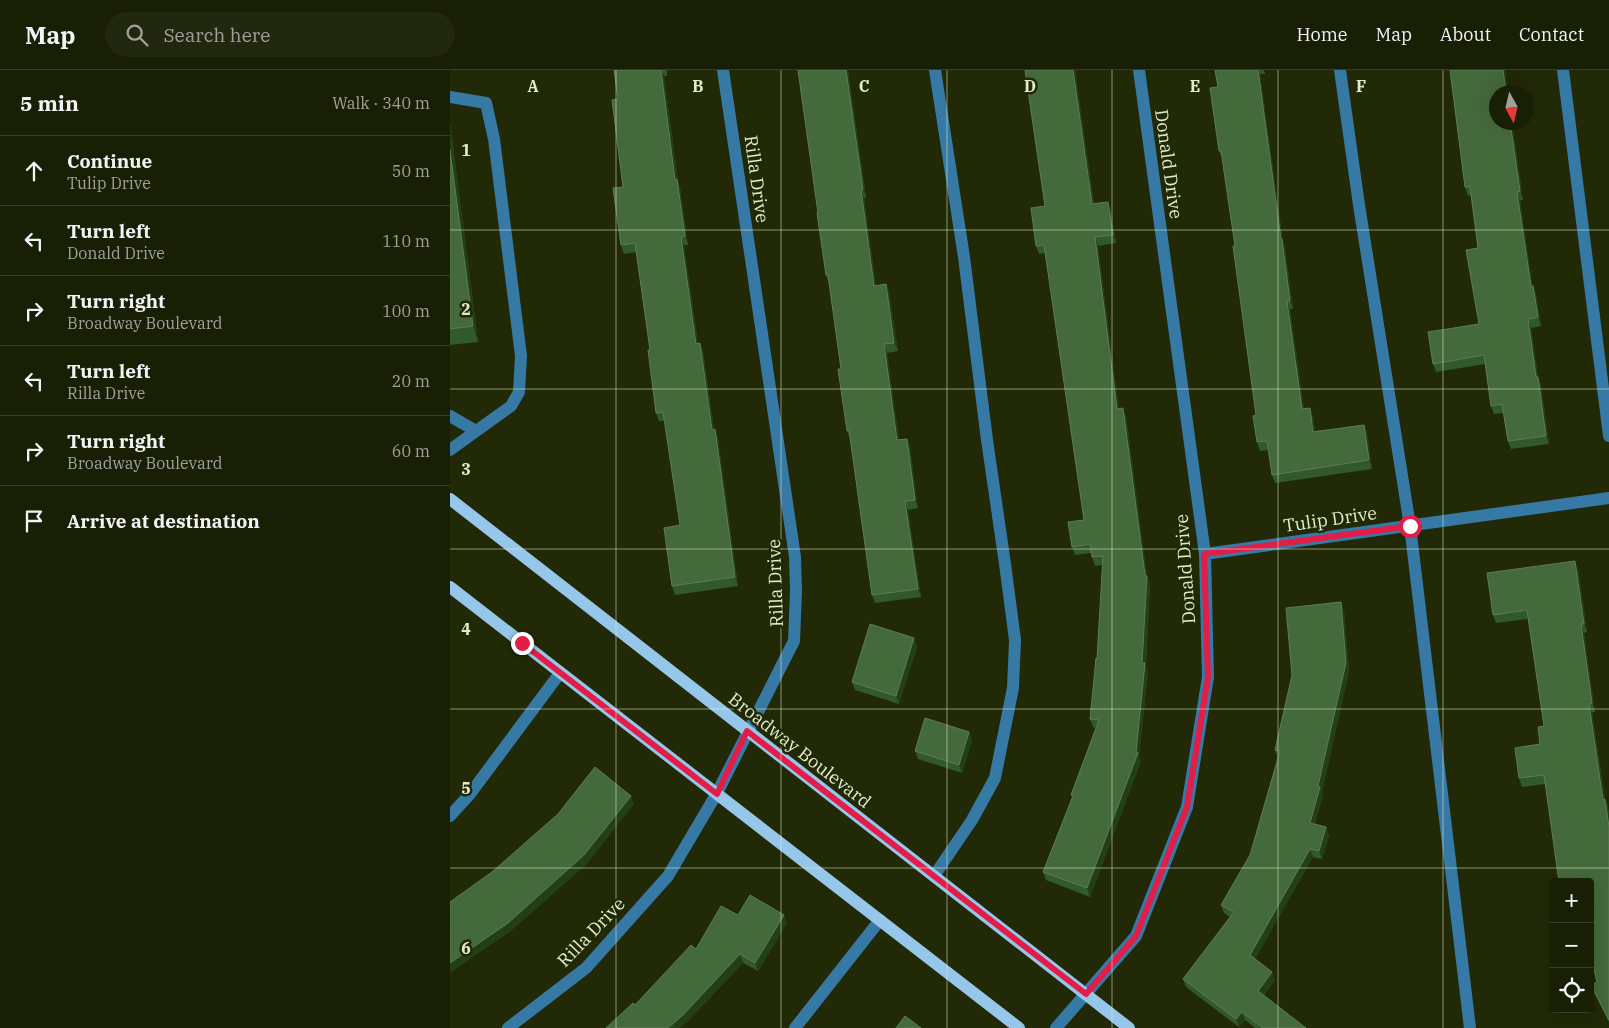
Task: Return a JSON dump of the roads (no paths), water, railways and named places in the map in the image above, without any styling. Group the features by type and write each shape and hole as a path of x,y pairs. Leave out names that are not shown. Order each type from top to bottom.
{"main road":[{"name":"Broadway Boulevard","path":"450,499 1129,1028"},
{"path":"450,587 1019,1028"}],"street":[{"name":"Rilla Drive","path":"508,1028 586,968 668,876 717,794 747,731 794,641 795,557 723,70"},
{"path":"934,876 972,820 995,778 1013,688 1015,640 964,257 935,70"},
{"name":"Donald Drive","path":"1056,1028 1136,936 1187,807 1208,677 1204,554 1139,70"},
{"path":"1340,70 1359,205 1410,526 1470,1028"},
{"path":"1563,70 1609,436"},
{"path":"450,97 486,103 494,139 521,356 519,392 511,406 450,450"},
{"path":"450,416 476,431"},
{"name":"Tulip Drive","path":"1204,554 1609,498"},
{"path":"450,816 470,794 560,673"},
{"path":"794,1028 880,920"}]}
